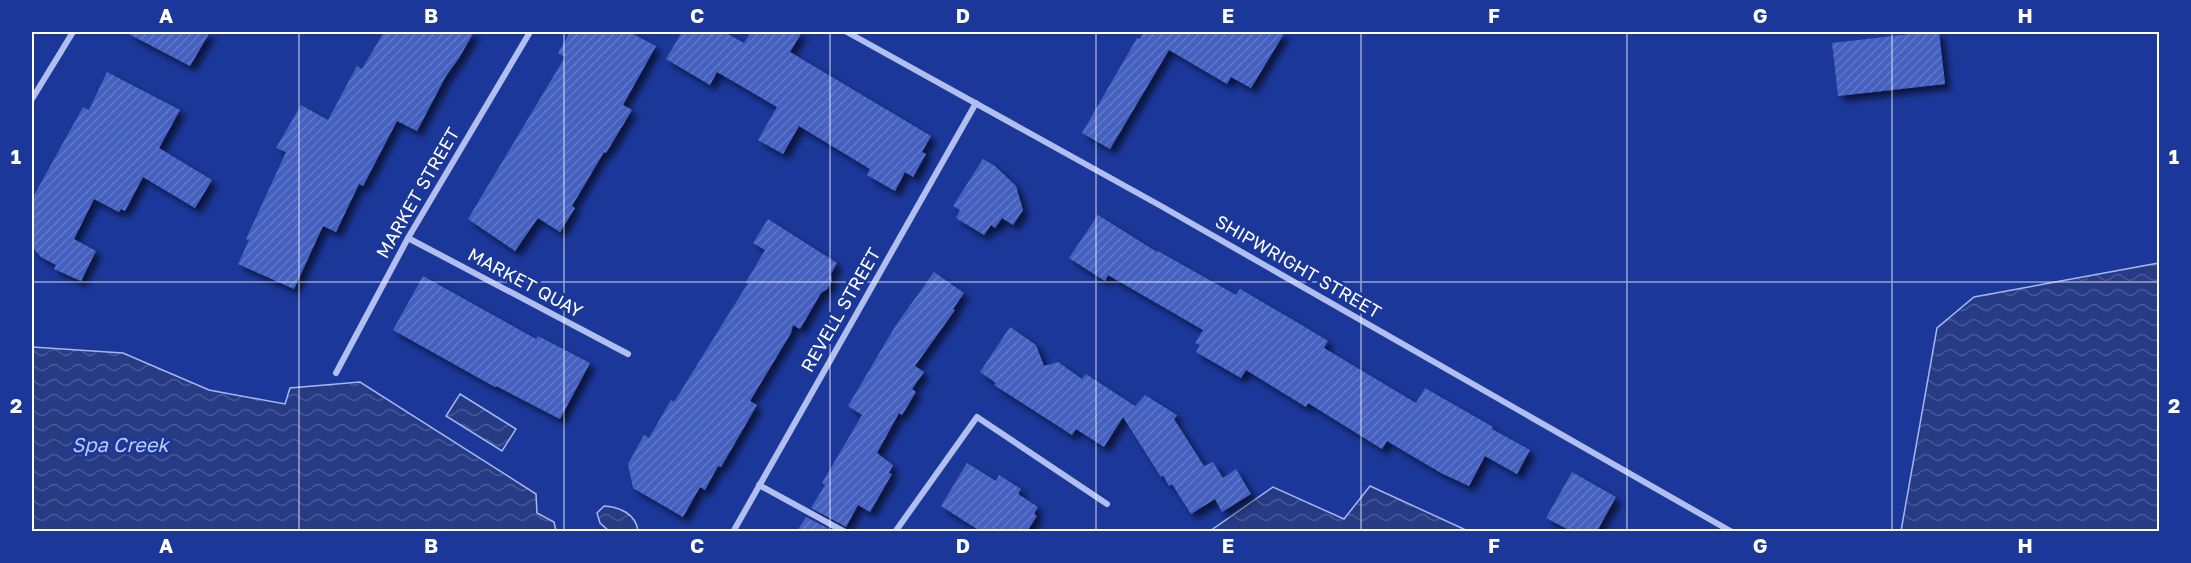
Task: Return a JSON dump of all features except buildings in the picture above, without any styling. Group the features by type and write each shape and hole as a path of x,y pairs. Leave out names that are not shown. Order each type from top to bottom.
{"street":[{"path":"32,99 73,32"},
{"name":"MARKET STREET","path":"336,373 408,238 531,32"},
{"name":"SHIPWRIGHT STREET","path":"848,32 976,102 1732,531"},
{"name":"REVELL STREET","path":"733,531 976,102"},
{"name":"MARKET QUAY","path":"408,238 628,354"},
{"path":"895,531 977,417 1107,504"},
{"path":"759,485 845,531"}],"water":[{"path":"2159,263 2159,531 1901,531 1937,328 1974,297"},
{"name":"Spa Creek","path":"32,347 123,353 209,390 285,404 290,388 360,382 536,494 537,513 554,522 556,531 32,531"},
{"path":"460,394 516,429 502,451 446,416"},
{"path":"1370,486 1468,531 1210,531 1273,487 1344,519"},
{"path":"604,506 626,512 634,520 638,531 609,531 600,523 597,513"}]}
